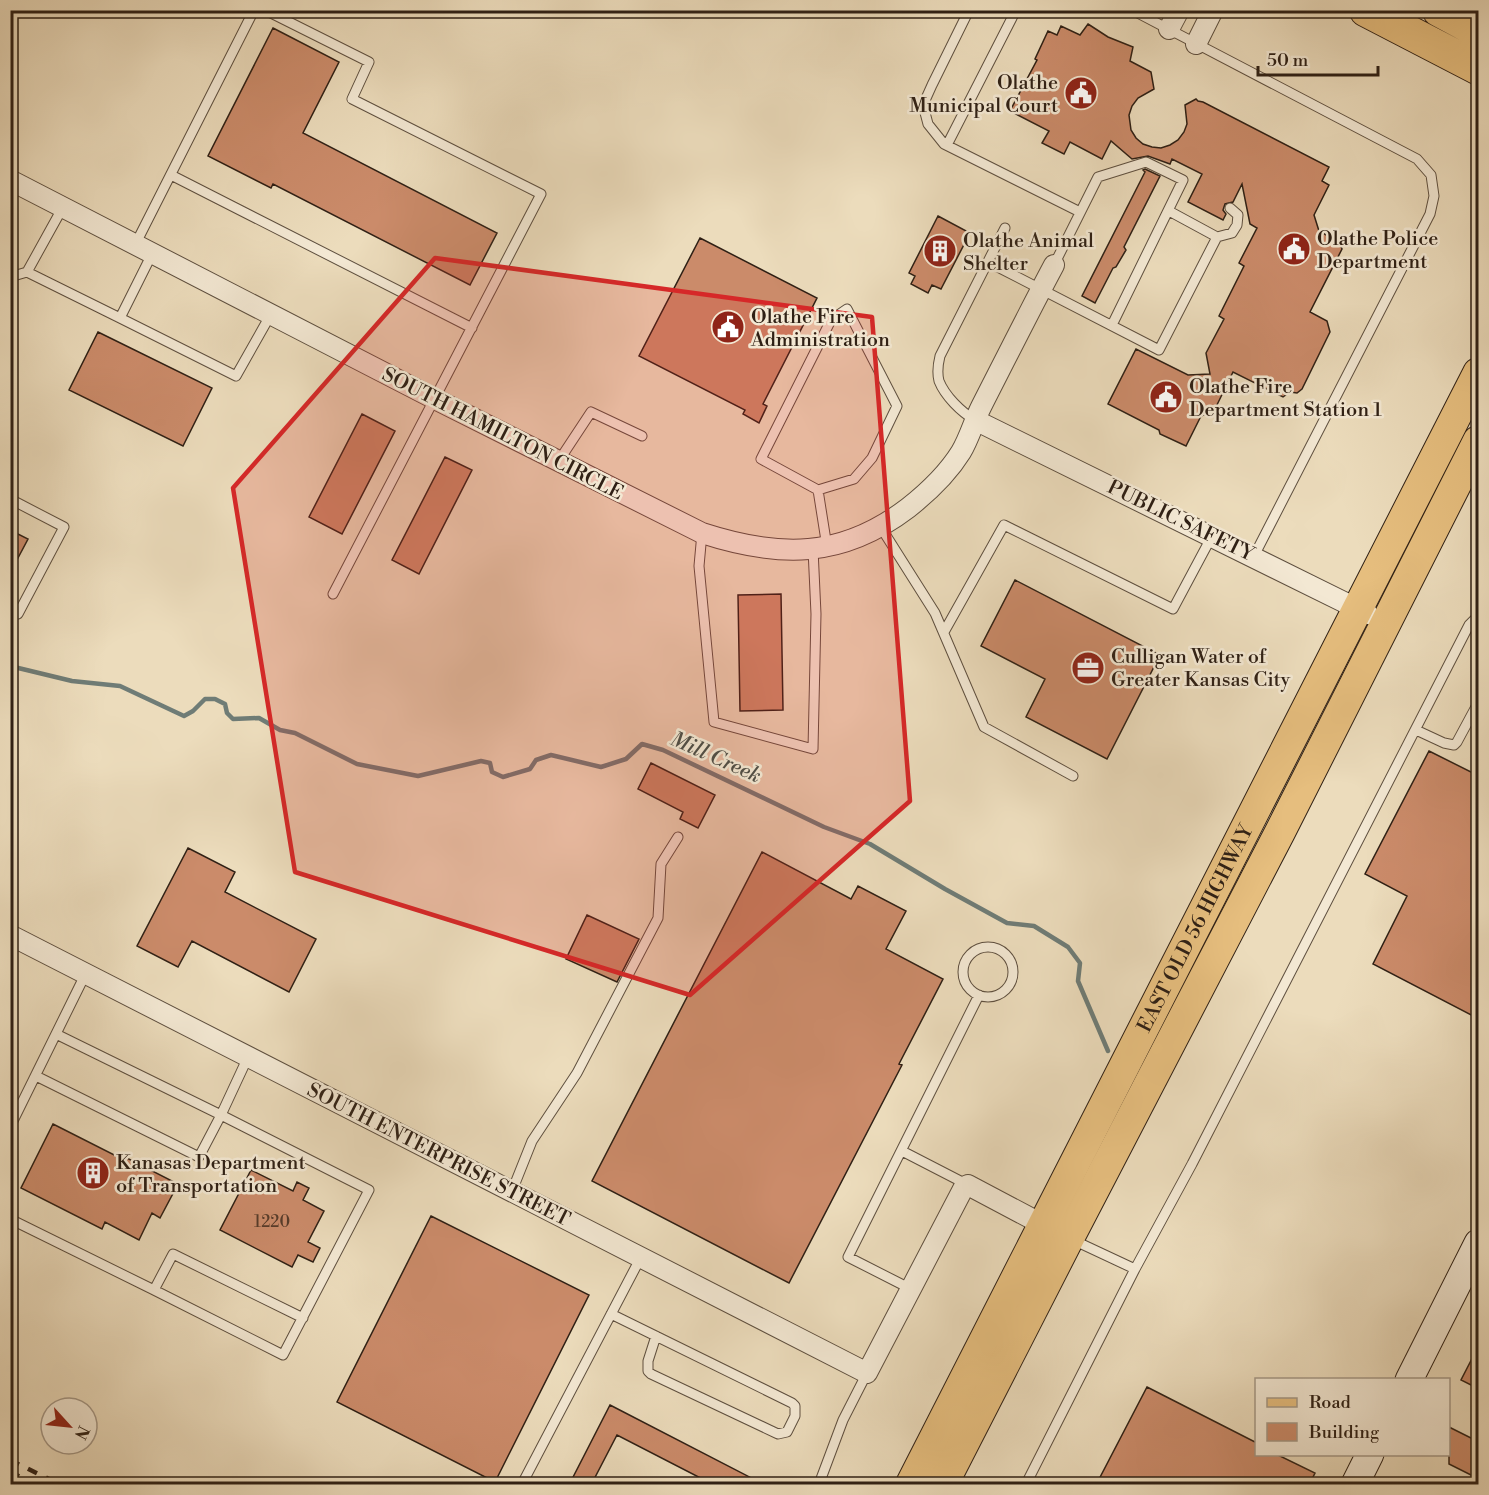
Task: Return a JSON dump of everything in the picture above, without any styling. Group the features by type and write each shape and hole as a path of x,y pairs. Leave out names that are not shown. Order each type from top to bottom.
{"highway":[{"path":"1366,10 1479,68"},
{"path":"1439,10 1479,31"}],"main road":[{"name":"EAST OLD 56 HIGHWAY","path":"943,1485 1056,1231 1358,609 1479,373"},
{"name":"EAST OLD 56 HIGHWAY","path":"911,1485 1280,832 1479,441"}],"street":[{"path":"1169,29 1179,10"},
{"path":"1196,44 1213,10"},
{"name":"SOUTH HAMILTON CIRCLE","path":"10,180 558,462 702,533 733,543 765,549 820,548 856,538 880,526 920,498 961,452 1054,265"},
{"name":"PUBLIC SAFETY","path":"975,420 1386,623"},
{"name":"SOUTH ENTERPRISE STREET","path":"10,934 867,1373"},
{"path":"867,1373 964,1187 968,1185 1056,1231"},
{"path":"1410,1378 1479,1243"},
{"path":"1355,1485 1370,1456"}],"lane":[{"path":"120,318 171,175 254,10"},
{"path":"266,10 369,62 352,99 541,194 333,594"},
{"path":"969,10 923,105 928,124 947,145 1080,212"},
{"path":"947,145 1016,10"},
{"path":"1132,10 1417,159 1431,174 1434,196 1430,214 1254,556"},
{"path":"1054,265 1098,177 1146,162 1183,180 1112,325"},
{"path":"171,175 472,328"},
{"path":"27,272 63,207"},
{"path":"1168,211 1217,237 1232,233 1237,225 1238,215 1230,208"},
{"path":"975,420 960,411 939,381 938,368 940,356 1005,228"},
{"path":"987,262 1160,350 1217,237"},
{"path":"10,277 27,272 236,376 271,314"},
{"path":"847,309 897,405 872,458 854,479 818,490 761,459 831,320 847,309"},
{"path":"558,462 591,412 642,436"},
{"path":"702,533 699,566 714,722 813,749 820,548 818,490"},
{"path":"10,499 64,527 18,614 10,610"},
{"path":"944,632 1004,525 1173,609 1212,536"},
{"path":"880,526 935,613 984,727 1073,776"},
{"path":"1026,1485 1135,1269 1197,1154 1469,625 1479,616"},
{"path":"1416,730 1444,743 1454,745 1479,703"},
{"path":"512,1191 532,1141 577,1073 658,918 661,864 678,837"},
{"path":"994,947 1002,950 1012,963 1012,979 1008,987 1002,993 994,996 978,995 965,981 964,966 967,958 979,948 994,947"},
{"path":"10,1127 86,973"},
{"path":"911,1289 848,1257 978,995"},
{"path":"10,1219 284,1355 369,1190 56,1034"},
{"path":"36,1076 199,1156 248,1057"},
{"path":"902,1150 968,1185"},
{"path":"1056,1231 1135,1269"},
{"path":"154,1290 173,1254 303,1318"},
{"path":"522,1485 641,1257"},
{"path":"611,1314 656,1336 792,1403 795,1406 795,1416 787,1432 778,1434 651,1374 648,1371 648,1361 656,1336"},
{"path":"819,1485 843,1420 867,1373"}],"highlighted area":[{"path":"435,258 872,317 910,801 690,995 295,872 233,488"}],"building":[{"path":"1088,24 1108,37 1133,47 1130,61 1151,72 1154,89 1138,98 1129,115 1131,130 1143,144 1161,148 1178,140 1187,124 1185,105 1196,99 1329,167 1322,181 1329,185 1314,215 1319,231 1339,242 1342,249 1310,312 1327,321 1330,332 1302,389 1297,393 1290,392 1283,397 1233,372 1214,411 1201,416 1186,446 1108,404 1136,349 1188,375 1210,374 1206,353 1224,319 1219,316 1244,266 1239,263 1257,228 1250,224 1242,184 1233,202 1225,204 1223,210 1226,214 1223,220 1188,202 1202,174 1172,159 1170,164 1148,156 1132,159 1111,141 1102,159 1070,142 1064,154 1042,143 1049,131 1010,111 1037,60 1035,59 1048,31 1057,35 1061,26 1080,35"},
{"path":"273,28 339,62 303,133 497,233 470,285 273,184 271,188 208,156"},
{"path":"1145,169 1160,176 1124,247 1126,250 1116,267 1113,268 1095,303 1082,296"},
{"name":"Olathe Animal Shelter","path":"938,216 970,233 941,289 932,285 928,293 911,284 915,276 909,273"},
{"name":"Olathe Fire Administration","path":"700,238 817,298 763,404 767,406 759,423 743,414 745,410 639,356"},
{"path":"98,332 212,388 183,446 69,390"},
{"path":"362,414 395,431 342,534 309,517"},
{"path":"445,457 472,470 419,574 392,560"},
{"path":"10,530 28,539 10,573"},
{"path":"1015,580 1160,655 1107,759 1026,717 1045,679 981,646"},
{"path":"781,594 783,710 740,711 738,595"},
{"path":"1429,751 1479,776 1479,1019 1373,964 1407,896 1365,874"},
{"path":"651,763 715,795 698,828 680,819 683,812 638,789"},
{"path":"188,848 235,872 225,892 316,939 289,992 192,941 178,967 137,946"},
{"path":"762,852 851,899 858,886 906,911 886,949 943,979 899,1064 902,1065 789,1283 592,1181"},
{"path":"587,915 639,939 617,982 566,959"},
{"name":"Kanasas Department of Transportation","path":"53,1124 178,1184 160,1218 152,1213 139,1240 105,1222 102,1229 21,1188"},
{"path":"251,1170 293,1191 297,1182 309,1188 303,1200 324,1211 308,1242 320,1248 313,1262 298,1255 292,1267 220,1230"},
{"path":"431,1216 589,1295 495,1482 337,1402"},
{"path":"1479,1345 1479,1389 1461,1380"},
{"path":"1147,1387 1255,1442 1255,1456 1280,1456 1315,1473 1309,1485 1096,1485"},
{"path":"610,1405 765,1485 714,1485 617,1435 591,1485 569,1485"},
{"path":"1450,1428 1479,1442 1479,1479 1449,1464"}],"waterway":[{"name":"Mill Creek","path":"10,666 72,681 120,686 184,716 205,699 215,699 225,704 227,713 233,719 259,718 280,730 295,733 357,764 418,776 481,761 490,763 492,772 503,777 530,769 536,760 551,755 601,767 626,759 642,744 663,750 824,827 870,844 1007,923 1034,926 1068,947 1080,963 1078,981 1108,1051"}],"railway":[{"path":"10,1460 59,1484"},
{"path":"10,1472 36,1484"}],"place":[{"name":"Olathe Municipal Court","path":"1081,93"},
{"name":"Olathe Police Department","path":"1294,249"},
{"name":"Olathe Animal Shelter","path":"940,251"},
{"name":"Olathe Fire Administration","path":"728,327"},
{"name":"Olathe Fire Department Station 1","path":"1166,397"},
{"name":"Culligan Water of Greater Kansas City","path":"1088,668"},
{"name":"Kanasas Department of Transportation","path":"93,1173"}]}
